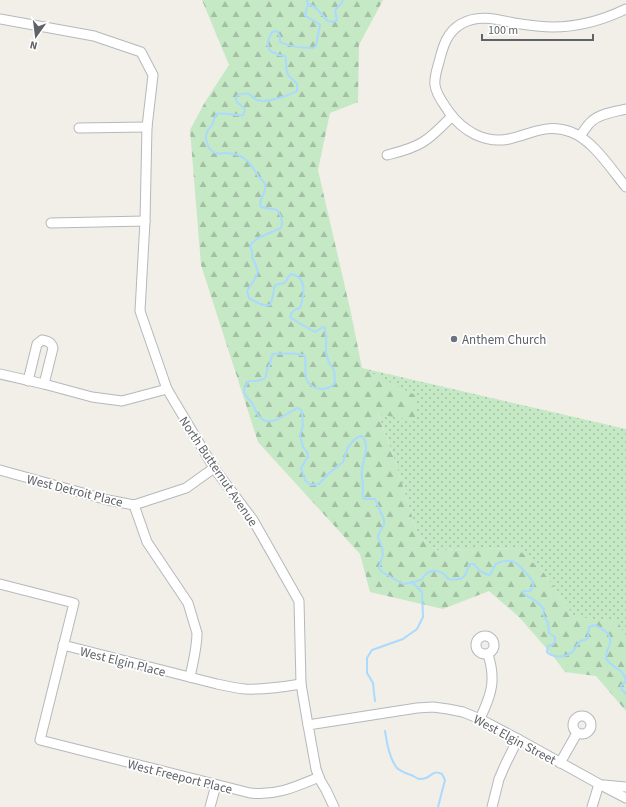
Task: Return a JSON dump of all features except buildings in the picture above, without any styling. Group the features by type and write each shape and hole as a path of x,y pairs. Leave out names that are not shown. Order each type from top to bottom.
{"street":[{"path":"626,8 601,19 583,24 553,27 537,26 493,18 472,19 453,30 447,38 442,48 435,84 436,90 443,104 452,116 470,132 487,139 494,140 509,139 541,129 551,128 570,132 580,136 594,148 626,187"},
{"name":"North Butternut Avenue","path":"0,18 94,36 141,52 153,75 147,127 145,221 140,311 167,389 214,468 253,520 299,601 301,684 314,762 319,777 334,807"},
{"path":"580,136 595,119 626,109"},
{"path":"387,155 412,148 422,143 432,136 452,116"},
{"path":"79,128 147,127"},
{"path":"51,223 145,221"},
{"path":"28,381 37,344 42,340 51,343 53,348 44,384"},
{"path":"0,374 44,384 92,398 122,400 167,389"},
{"name":"West Detroit Place","path":"0,470 108,500 134,505 186,488 214,468"},
{"path":"134,505 147,542 188,603 197,633 196,651 190,677"},
{"name":"West Elgin Place","path":"0,584 74,603 63,645 221,685 261,689 301,684"},
{"name":"West Freeport Place","path":"63,645 40,740 244,792 265,794 284,791 319,777"},
{"path":"480,719 490,696 492,684 488,654"},
{"name":"West Elgin Street","path":"308,725 417,708 433,707 463,712 480,719 518,739 626,798"},
{"path":"560,763 577,733"},
{"path":"492,807 499,779 518,739"},
{"path":"210,807 216,784"},
{"path":"592,807 599,784"},
{"name":"West Elgin Street","path":"599,784 626,787"}],"green space":[{"path":"202,0 383,0 359,45 358,102 330,113 318,170 362,368 415,395 415,421 378,414 397,467 418,536 437,550 517,548 544,573 574,617 618,622 626,637 626,711 596,676 565,672 520,618 489,591 443,609 370,592 360,554 258,442 201,265 190,130 205,102 229,65"},
{"path":"362,368 626,429 626,637 617,622 574,617 544,573 517,548 437,550 418,536 397,467"}],"waterway":[{"path":"307,0 308,4 315,7 328,21 333,22 337,20 335,10 343,0"},
{"path":"308,4 305,15 320,25 316,46 313,48 304,48 284,44 280,42 280,37 277,31 272,32 268,42 270,51 285,56 288,74 297,84 297,91 280,98 263,101 256,99 249,94 239,95 236,97 236,100 245,110 243,115 224,113 217,114 212,125 208,129 206,140 213,152 219,154 227,153 238,155 248,162 264,182 266,187 260,201 261,207 277,210 280,214 282,223 281,228 258,238 250,245 253,253 252,257 257,268 257,275 247,291 249,298 261,304 270,305 275,285 284,283 291,274 300,279 303,288 300,308 291,313 290,317 315,332 323,327 325,328 326,353 329,363 334,370 335,383 328,388 315,388 306,378 305,356 280,353 272,355 264,379 249,381 244,389 244,392 252,403 259,417 266,421 278,419 298,408 302,411 303,425 300,435 303,447 308,456 301,468 305,480 310,485 319,484 327,475 343,462 348,447 355,439 360,436 363,437 366,445 362,472 363,498 375,499 384,520 384,525 378,537 383,554 379,568 382,572 403,584 420,580 431,571 441,572 448,579 460,579 464,577 469,564 474,564 483,573 490,575 496,564 507,561 514,562 525,571 533,583 533,587 530,591 524,591 523,593 536,601 544,609 543,614 548,623 549,633 555,637 555,642 548,646 547,652 556,656 569,654 580,641 588,638 589,627 595,625 601,628 608,634 610,640 606,658 611,665 620,670 625,676 626,681 621,686 622,690 626,694"},
{"path":"375,701 373,683 367,673 367,658 372,650 403,639 417,629 423,617 422,592 412,582"},
{"path":"385,731 390,755 397,768 419,779 435,773 442,774 445,780 438,807"}],"place":[{"name":"Anthem Church","path":"454,339"}]}
